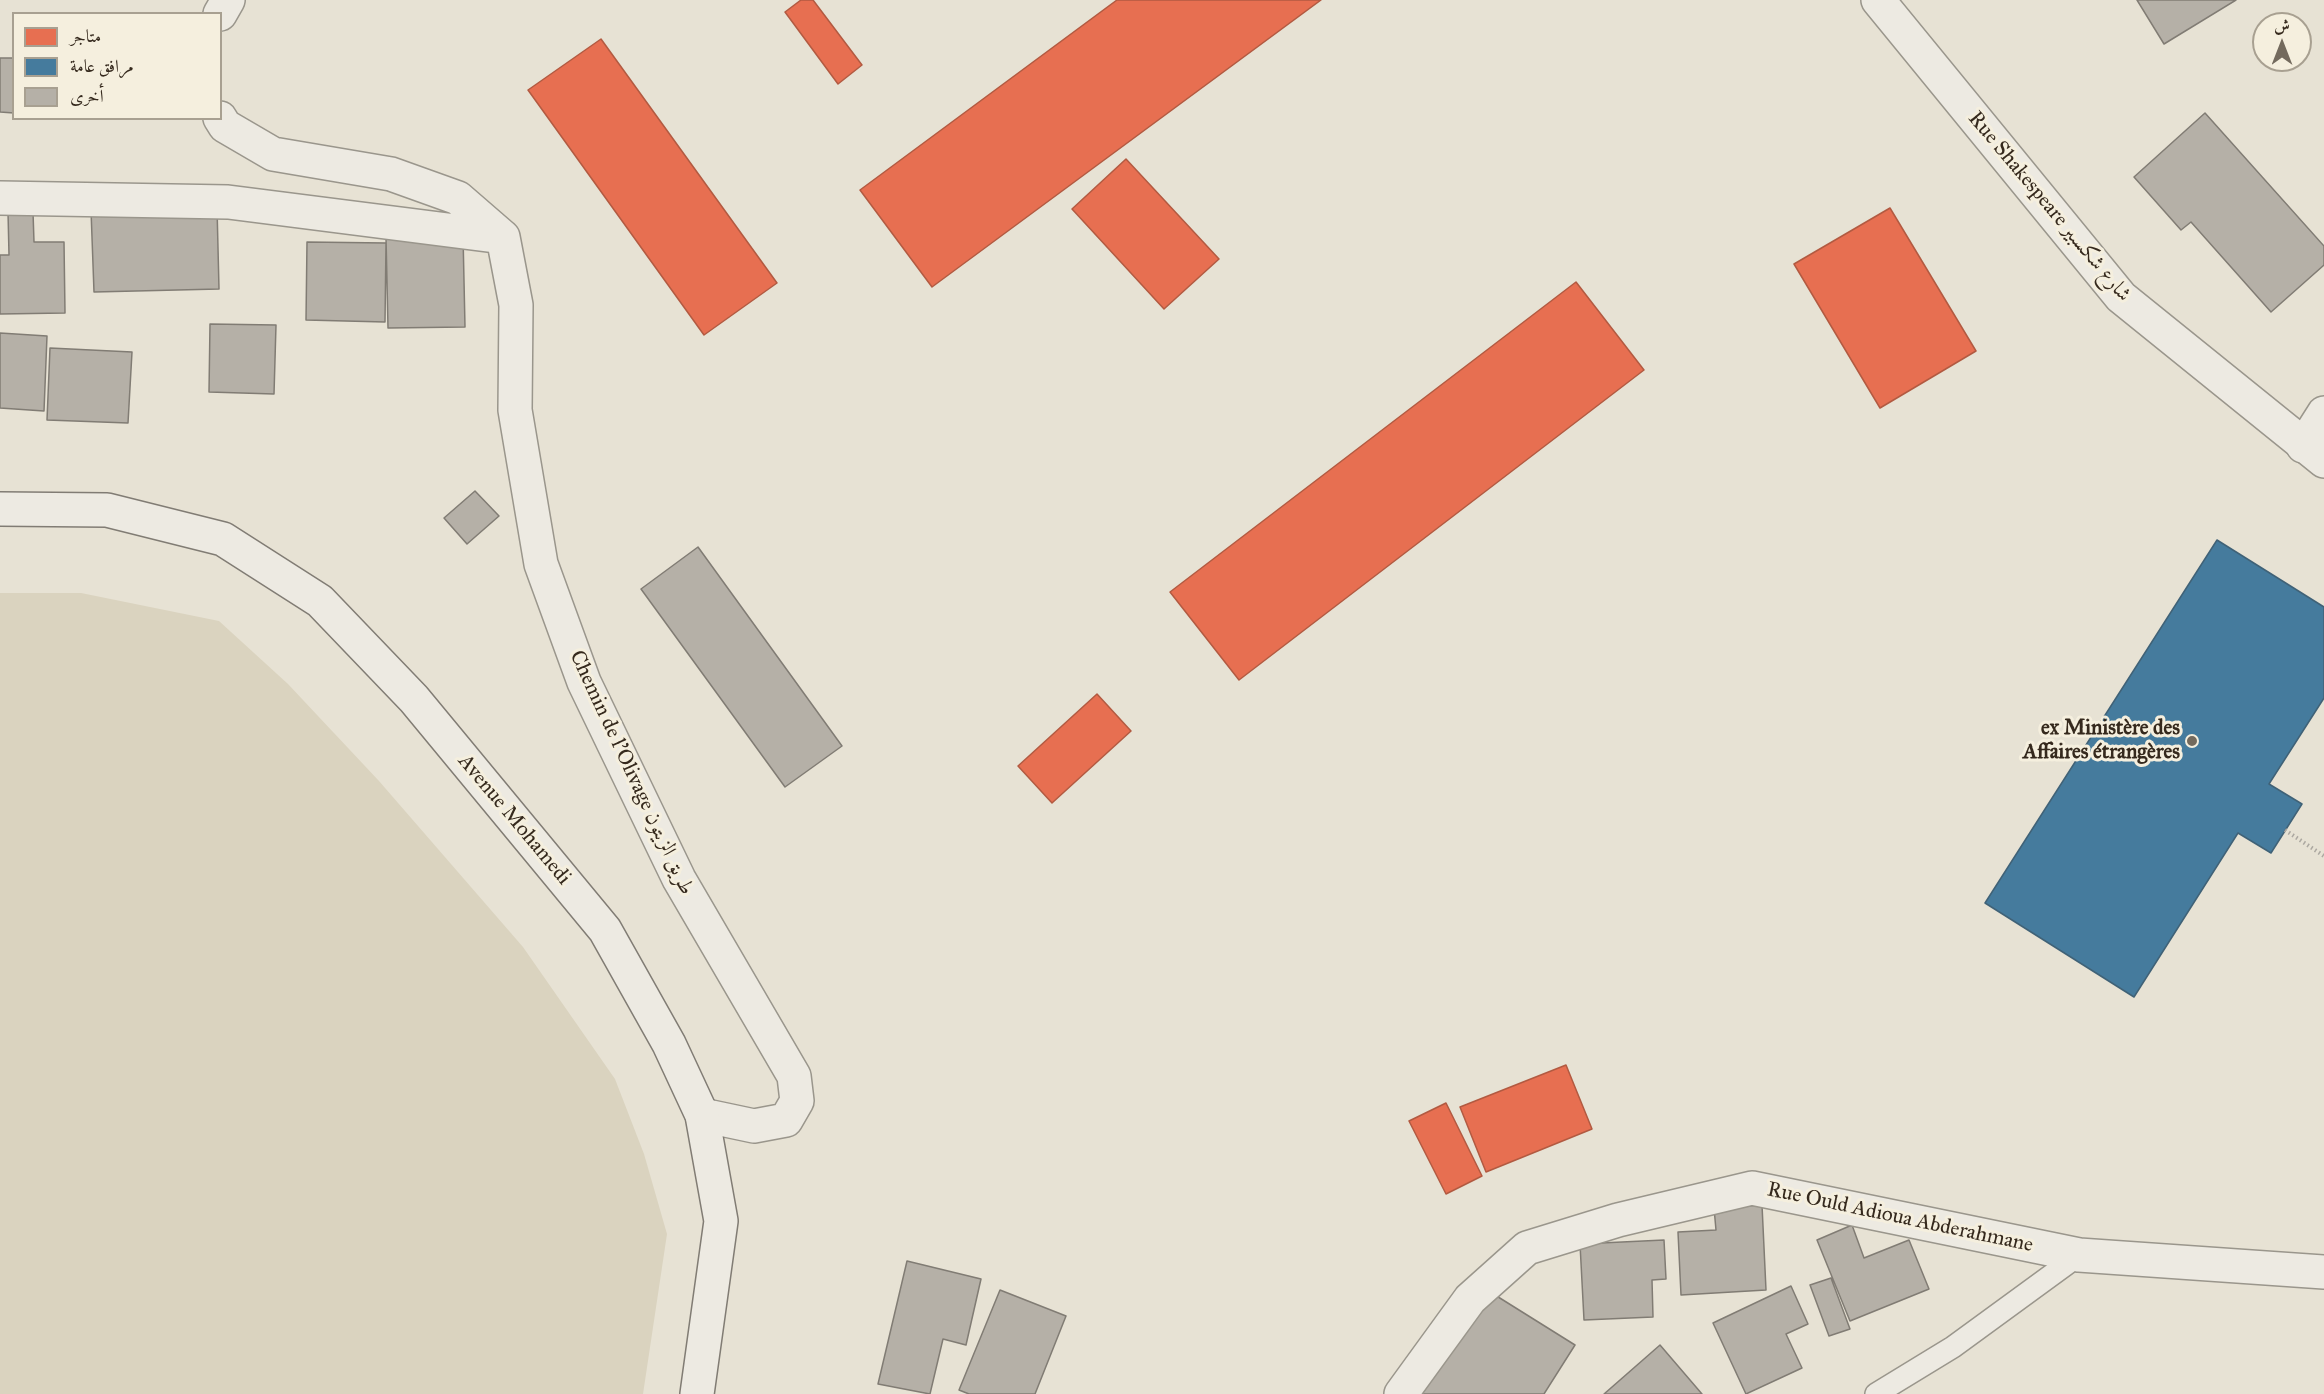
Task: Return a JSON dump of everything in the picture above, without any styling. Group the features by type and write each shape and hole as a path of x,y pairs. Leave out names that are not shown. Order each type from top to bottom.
{"street":[{"name":"Rue Shakespeare شارع شكسبير","path":"1878,0 2121,297 2313,454"},
{"path":"221,120 225,126 273,154 391,174 458,198 503,237"},
{"path":"0,198 228,202 503,237"},
{"name":"Chemin de l'Olivage طريق الزيتون","path":"503,237 516,305 515,410 541,564 584,682 679,879 794,1076 797,1101 786,1120 754,1126 702,1115"},
{"path":"2313,454 2324,413"},
{"name":"Avenue Mohamedi","path":"0,508 107,510 223,539 320,601 414,699 605,930 669,1044 702,1115 721,1221 697,1394"},
{"name":"Rue Ould Adioua Abderahmane","path":"1401,1394 1470,1299 1527,1248 1618,1220 1752,1188 2079,1255 2324,1272"}],"lane":[{"path":"1876,1394 1953,1347 2079,1255"}],"path":[{"path":"2285,830 2324,856"}],"shaded area":[{"path":"0,593 81,593 219,621 288,684 379,781 523,947 615,1079 644,1154 667,1234 643,1394 0,1394"}],"building: متاجر":[{"path":"801,0 813,0 862,65 838,84 785,12"},
{"path":"1117,0 1321,0 932,287 860,190"},
{"path":"601,39 777,283 704,335 528,90"},
{"path":"1126,159 1219,259 1164,309 1072,209"},
{"path":"1890,208 1976,351 1880,408 1794,264"},
{"path":"1576,282 1644,370 1239,680 1170,592"},
{"path":"1097,694 1131,731 1052,803 1018,766"},
{"path":"1566,1065 1592,1129 1486,1172 1460,1107"},
{"path":"1446,1103 1482,1176 1446,1194 1409,1121"}],"building: مرافق عامة":[{"name":"ex Ministère des Affaires étrangères","path":"2217,540 2324,607 2324,698 2269,784 2302,804 2271,853 2238,833 2134,997 1985,903"}],"building: أخرى":[{"path":"2137,0 2236,0 2164,44"},
{"path":"0,58 12,58 12,113 0,112"},
{"path":"2205,113 2324,246 2324,265 2271,312 2191,222 2181,230 2134,177"},
{"path":"217,207 219,289 94,292 91,210"},
{"path":"8,212 33,212 34,242 64,242 65,313 0,314 0,255 9,255"},
{"path":"463,235 465,327 388,328 386,237"},
{"path":"307,242 386,243 385,322 306,320"},
{"path":"210,324 276,325 274,394 209,392"},
{"path":"0,333 47,336 44,411 0,408"},
{"path":"50,348 132,352 128,423 47,420"},
{"path":"475,491 499,516 467,544 444,518"},
{"path":"698,547 842,746 785,787 641,589"},
{"path":"1762,1205 1766,1290 1681,1295 1678,1232 1716,1230 1714,1208"},
{"path":"1852,1225 1864,1258 1909,1240 1929,1289 1850,1321 1817,1240"},
{"path":"1664,1240 1666,1279 1652,1280 1653,1317 1584,1320 1580,1244"},
{"path":"907,1261 981,1279 966,1345 943,1339 930,1394 878,1384"},
{"path":"1831,1278 1850,1329 1829,1336 1810,1285"},
{"path":"1791,1286 1808,1324 1786,1334 1802,1368 1746,1394 1713,1323"},
{"path":"1000,1290 1066,1316 1035,1394 969,1394 959,1390"},
{"path":"1487,1290 1575,1345 1544,1394 1421,1394"},
{"path":"1660,1345 1702,1394 1604,1394"}],"place":[{"name":"ex Ministère des Affaires étrangères","path":"2192,741"}]}
